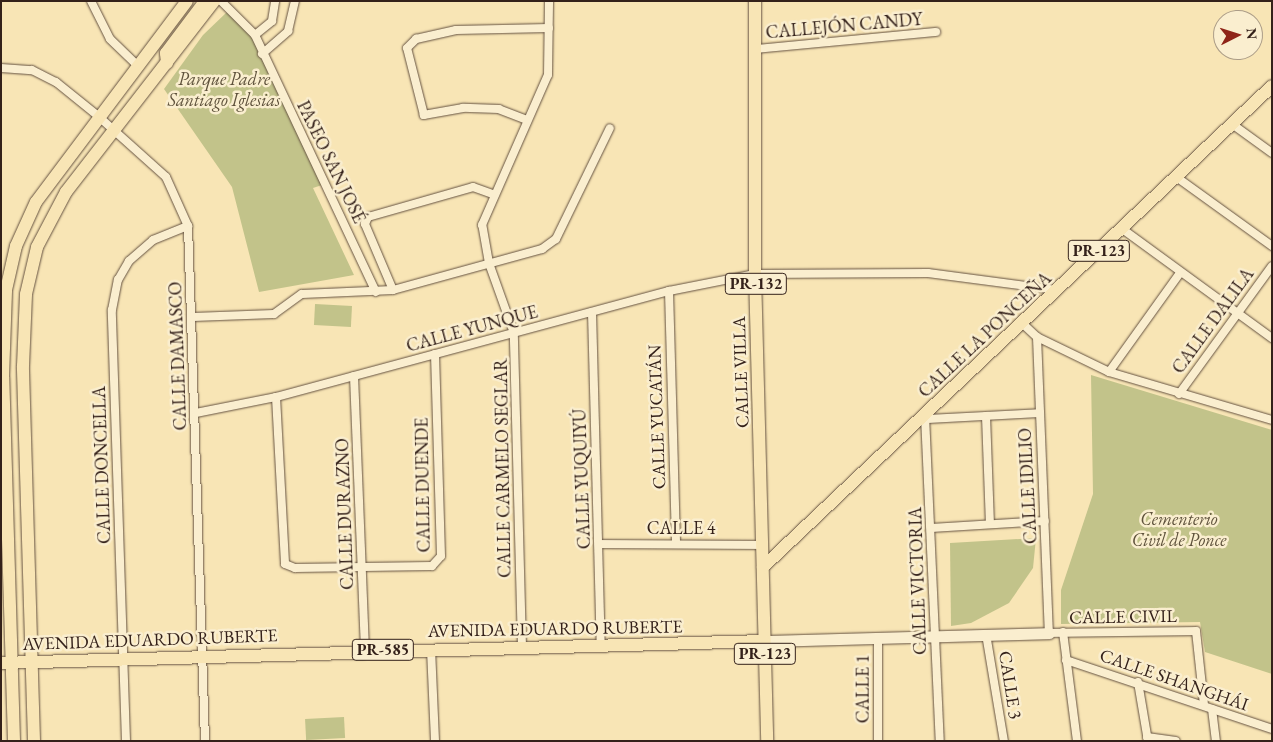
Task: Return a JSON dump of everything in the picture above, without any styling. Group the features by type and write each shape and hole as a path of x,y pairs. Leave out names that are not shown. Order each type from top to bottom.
{"main road":[{"path":"14,741 6,663 3,377 6,290 16,246 36,202 98,116 188,1"},
{"path":"167,65 166,53 205,1"},
{"path":"34,741 23,366 26,294 37,247 66,192 114,129 167,65 214,1"},
{"name":"CALLE VILLA","path":"755,1 755,274 767,741"},
{"name":"CALLE LA PONCEÑA","path":"763,567 926,418 1175,176 1272,86"},
{"name":"AVENIDA EDUARDO RUBERTE","path":"6,663 431,649 764,641"}],"street":[{"path":"91,1 110,38 137,65"},
{"name":"PASEO SAN JOSÉ","path":"221,1 255,35 262,54 376,292"},
{"path":"255,35 272,21 275,1"},
{"path":"262,54 288,32 295,1"},
{"name":"CALLE CARMELO SEGLAR","path":"522,647 514,333 489,263 482,225 492,194 548,75 549,1"},
{"path":"527,120 499,109 463,108 424,115 407,48 416,39 456,30 549,28"},
{"name":"CALLEJÓN CANDY","path":"756,49 936,32"},
{"name":"CALLE DAMASCO","path":"1,68 32,70 56,82 114,129 166,177 188,226 193,317 205,741"},
{"path":"1232,124 1272,153"},
{"path":"193,317 274,314 302,294 393,290 542,249 556,238 610,128"},
{"path":"1175,176 1272,246"},
{"path":"393,290 365,224 368,217 473,187 492,194"},
{"name":"CALLE DONCELLA","path":"126,741 112,310 118,280 129,261 152,240 188,226"},
{"path":"1121,228 1180,273 1272,338"},
{"name":"CALLE DALILA","path":"1179,394 1272,266"},
{"name":"CALLE YUNQUE","path":"196,412 276,396 668,291 755,274 928,273 1058,290"},
{"path":"1109,372 1180,273"},
{"name":"CALLE YUCATÁN","path":"668,291 676,542"},
{"name":"CALLE YUQUIYÚ","path":"592,312 601,645"},
{"path":"1023,324 1037,337 1109,372 1272,420"},
{"name":"CALLE IDILIO","path":"1037,337 1049,633"},
{"name":"CALLE DUENDE","path":"276,396 283,560 296,568 432,566 440,560 435,354"},
{"name":"CALLE DURAZNO","path":"354,376 366,651"},
{"path":"926,418 1040,413"},
{"path":"986,416 990,524"},
{"name":"CALLE VICTORIA","path":"926,418 940,741"},
{"path":"931,528 1045,522"},
{"name":"CALLE 4","path":"598,544 676,542 763,545"},
{"name":"CALLE CIVIL","path":"1049,633 1196,631 1204,706"},
{"path":"1064,632 1077,741"},
{"name":"AVENIDA EDUARDO RUBERTE","path":"764,641 1049,633"},
{"name":"CALLE 3","path":"986,634 1004,741"},
{"name":"CALLE 1","path":"878,637 878,741"},
{"path":"431,649 435,741"},
{"name":"CALLE SHANGHÁI","path":"1066,660 1138,682 1272,729"},
{"path":"1138,682 1147,739 1176,741"},
{"path":"1212,709 1216,741"}],"green space":[{"name":"Parque Padre Santiago Iglesias","path":"227,12 246,25 322,185 313,188 354,275 259,292 232,187 164,89 203,35"},
{"path":"315,304 352,306 351,327 314,325"},
{"name":"Cementerio Civil de Ponce","path":"1091,375 1272,430 1272,674 1205,652 1200,622 1061,624 1061,590 1093,494"},
{"path":"1036,538 1033,568 1009,603 971,623 951,626 950,543"},
{"path":"344,717 345,738 306,740 305,719"}]}
